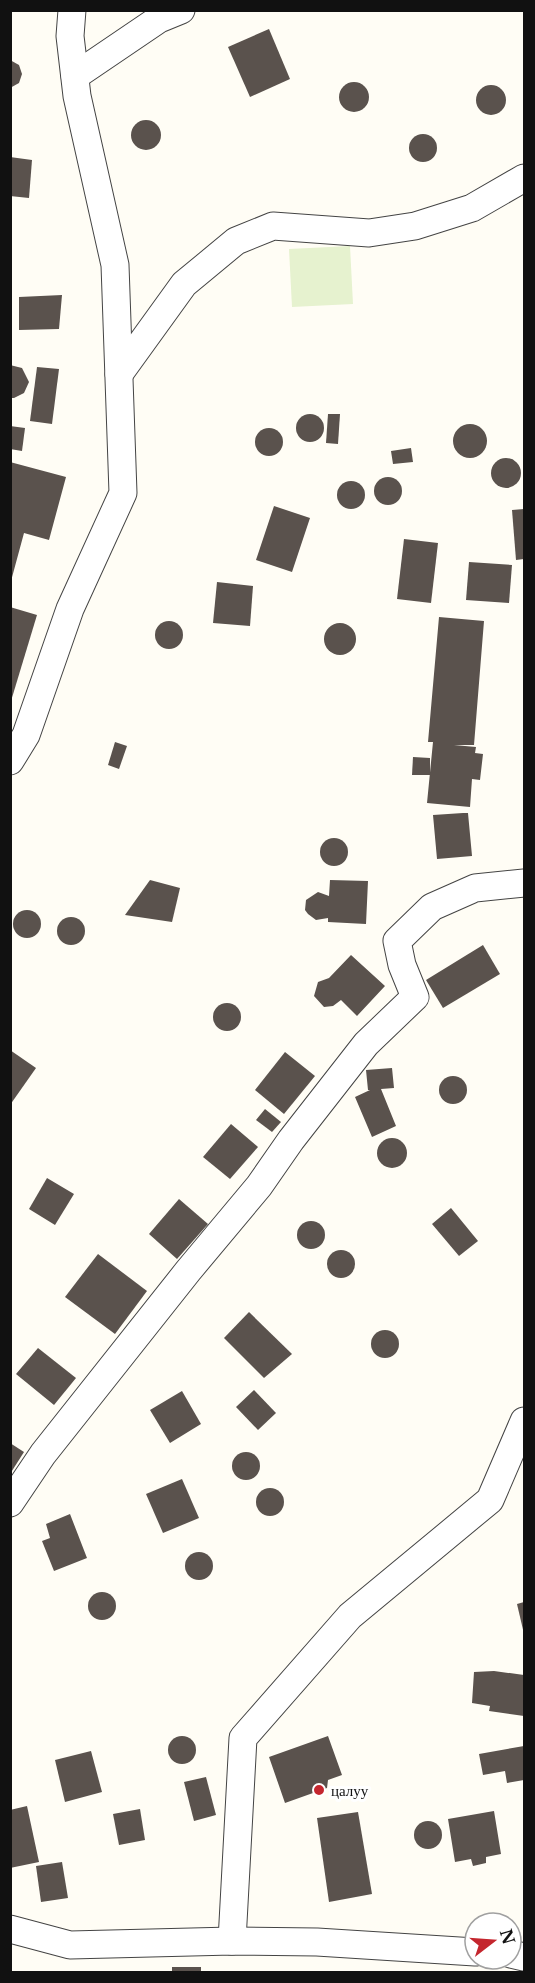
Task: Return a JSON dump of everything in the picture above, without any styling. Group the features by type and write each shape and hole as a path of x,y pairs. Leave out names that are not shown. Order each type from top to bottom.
{"street":[{"path":"10,760 26,735 70,609 123,493 115,265 75,76 70,36 72,10"},
{"path":"75,76 159,19 181,10"},
{"path":"119,374 184,284 236,241 273,226 369,233 415,226 472,208 525,178"},
{"path":"10,1503 43,1454 188,1271 259,1186 291,1140 366,1044 415,997 402,965 397,941 432,907 475,888 525,884"},
{"path":"232,1941 243,1738 350,1616 490,1500 525,1421"},
{"path":"10,1929 70,1945 232,1941 317,1942 463,1951"}],"green space":[{"path":"350,246 353,304 292,307 289,249"}],"building":[{"path":"269,29 290,79 250,97 228,47"},
{"path":"10,60 19,65 22,74 19,83 10,88"},
{"path":"354,82 365,86 369,97 365,108 354,112 343,108 339,97 343,86"},
{"path":"491,85 502,89 506,100 502,111 491,115 480,111 476,100 480,89"},
{"path":"146,120 157,124 161,135 157,146 146,150 135,146 131,135 135,124"},
{"path":"423,134 433,138 437,148 433,158 423,162 413,158 409,148 413,138"},
{"path":"10,157 32,160 29,198 10,196"},
{"path":"62,295 59,329 19,330 19,297"},
{"path":"10,365 22,368 29,382 24,393 14,398 10,398"},
{"path":"37,367 59,369 52,424 30,421"},
{"path":"310,414 320,418 324,428 320,438 310,442 300,438 296,428 300,418"},
{"path":"328,414 340,414 338,444 326,443"},
{"path":"470,424 482,429 487,441 482,453 470,458 458,453 453,441 458,429"},
{"path":"10,426 25,428 22,451 10,449"},
{"path":"269,428 279,432 283,442 279,452 269,456 259,452 255,442 259,432"},
{"path":"411,448 413,462 393,464 391,451"},
{"path":"506,458 517,462 521,473 517,484 506,488 495,484 491,473 495,462"},
{"path":"10,462 66,477 49,540 24,533 11,581"},
{"path":"388,477 398,481 402,491 398,501 388,505 378,501 374,491 378,481"},
{"path":"351,481 361,485 365,495 361,505 351,509 341,505 337,495 341,485"},
{"path":"274,506 310,518 292,572 256,560"},
{"path":"524,509 524,559 516,560 512,510"},
{"path":"404,539 438,543 431,603 397,599"},
{"path":"469,562 512,565 509,603 466,600"},
{"path":"217,582 253,586 250,626 213,623"},
{"path":"10,607 37,615 11,701 10,701"},
{"path":"439,617 484,621 474,745 454,745 476,747 475,753 483,754 480,780 472,779 470,807 427,803 433,742 428,742"},
{"path":"169,621 179,625 183,635 179,645 169,649 159,645 155,635 159,625"},
{"path":"340,623 352,627 356,639 352,651 340,655 328,651 324,639 328,627"},
{"path":"115,742 127,746 119,769 108,765"},
{"path":"413,757 430,758 430,775 412,775"},
{"path":"468,813 472,856 437,859 433,815"},
{"path":"334,838 344,842 348,852 344,862 334,866 324,862 320,852 324,842"},
{"path":"150,880 180,888 172,922 125,915"},
{"path":"330,880 368,881 366,924 328,922 328,918 316,920 308,914 305,910 306,900 318,892 329,896"},
{"path":"27,910 37,914 41,924 37,934 27,938 17,934 13,924 17,914"},
{"path":"71,917 81,921 85,931 81,941 71,945 61,941 57,931 61,921"},
{"path":"483,945 500,974 443,1008 426,980"},
{"path":"351,955 385,986 357,1016 341,1000 333,1006 324,1007 314,996 318,982 329,978"},
{"path":"227,1003 237,1007 241,1017 237,1027 227,1031 217,1027 213,1017 217,1007"},
{"path":"10,1050 36,1068 10,1105"},
{"path":"285,1052 315,1076 284,1114 255,1090"},
{"path":"392,1068 394,1088 381,1089 396,1126 372,1137 355,1097 370,1090 368,1090 366,1070"},
{"path":"453,1076 463,1080 467,1090 463,1100 453,1104 443,1100 439,1090 443,1080"},
{"path":"265,1109 281,1122 272,1132 256,1120"},
{"path":"231,1124 258,1147 230,1179 203,1157"},
{"path":"392,1138 403,1142 407,1153 403,1164 392,1168 381,1164 377,1153 381,1142"},
{"path":"47,1178 74,1194 55,1225 29,1209"},
{"path":"179,1199 208,1224 177,1259 149,1234"},
{"path":"451,1208 478,1241 459,1256 432,1224"},
{"path":"311,1221 321,1225 325,1235 321,1245 311,1249 301,1245 297,1235 301,1225"},
{"path":"341,1250 351,1254 355,1264 351,1274 341,1278 331,1274 327,1264 331,1254"},
{"path":"98,1254 147,1291 115,1334 65,1297"},
{"path":"249,1312 292,1354 264,1378 224,1338"},
{"path":"385,1330 395,1334 399,1344 395,1354 385,1358 375,1354 371,1344 375,1334"},
{"path":"38,1348 76,1378 54,1405 16,1374"},
{"path":"254,1390 276,1413 258,1430 236,1407"},
{"path":"182,1391 201,1424 170,1443 150,1410"},
{"path":"10,1443 24,1452 10,1474"},
{"path":"246,1452 256,1456 260,1466 256,1476 246,1480 236,1476 232,1466 236,1456"},
{"path":"182,1479 199,1518 163,1533 146,1494"},
{"path":"270,1488 280,1492 284,1502 280,1512 270,1516 260,1512 256,1502 260,1492"},
{"path":"70,1514 87,1558 54,1571 42,1541 50,1538 46,1524"},
{"path":"199,1552 209,1556 213,1566 209,1576 199,1580 189,1576 185,1566 189,1556"},
{"path":"102,1592 112,1596 116,1606 112,1616 102,1620 92,1616 88,1606 92,1596"},
{"path":"524,1602 524,1634 517,1604"},
{"path":"494,1671 524,1675 524,1716 489,1711 490,1706 472,1703 474,1672"},
{"path":"182,1736 192,1740 196,1750 192,1760 182,1764 172,1760 168,1750 172,1740"},
{"path":"328,1736 342,1775 328,1780 327,1788 285,1803 269,1757"},
{"path":"524,1746 524,1780 507,1783 505,1771 483,1775 479,1754"},
{"path":"91,1751 102,1792 65,1802 55,1760"},
{"path":"206,1777 216,1815 194,1821 184,1782"},
{"path":"27,1806 39,1862 10,1868 10,1810"},
{"path":"140,1809 145,1840 119,1845 113,1814"},
{"path":"494,1811 501,1854 486,1857 486,1863 473,1866 471,1859 455,1862 448,1819"},
{"path":"358,1812 372,1894 329,1902 317,1818"},
{"path":"428,1821 438,1825 442,1835 438,1845 428,1849 418,1845 414,1835 418,1825"},
{"path":"62,1862 68,1898 41,1902 36,1866"},
{"path":"172,1967 201,1967 201,1972 172,1972"}],"place":[{"name":"цалуу","path":"319,1790"}]}
